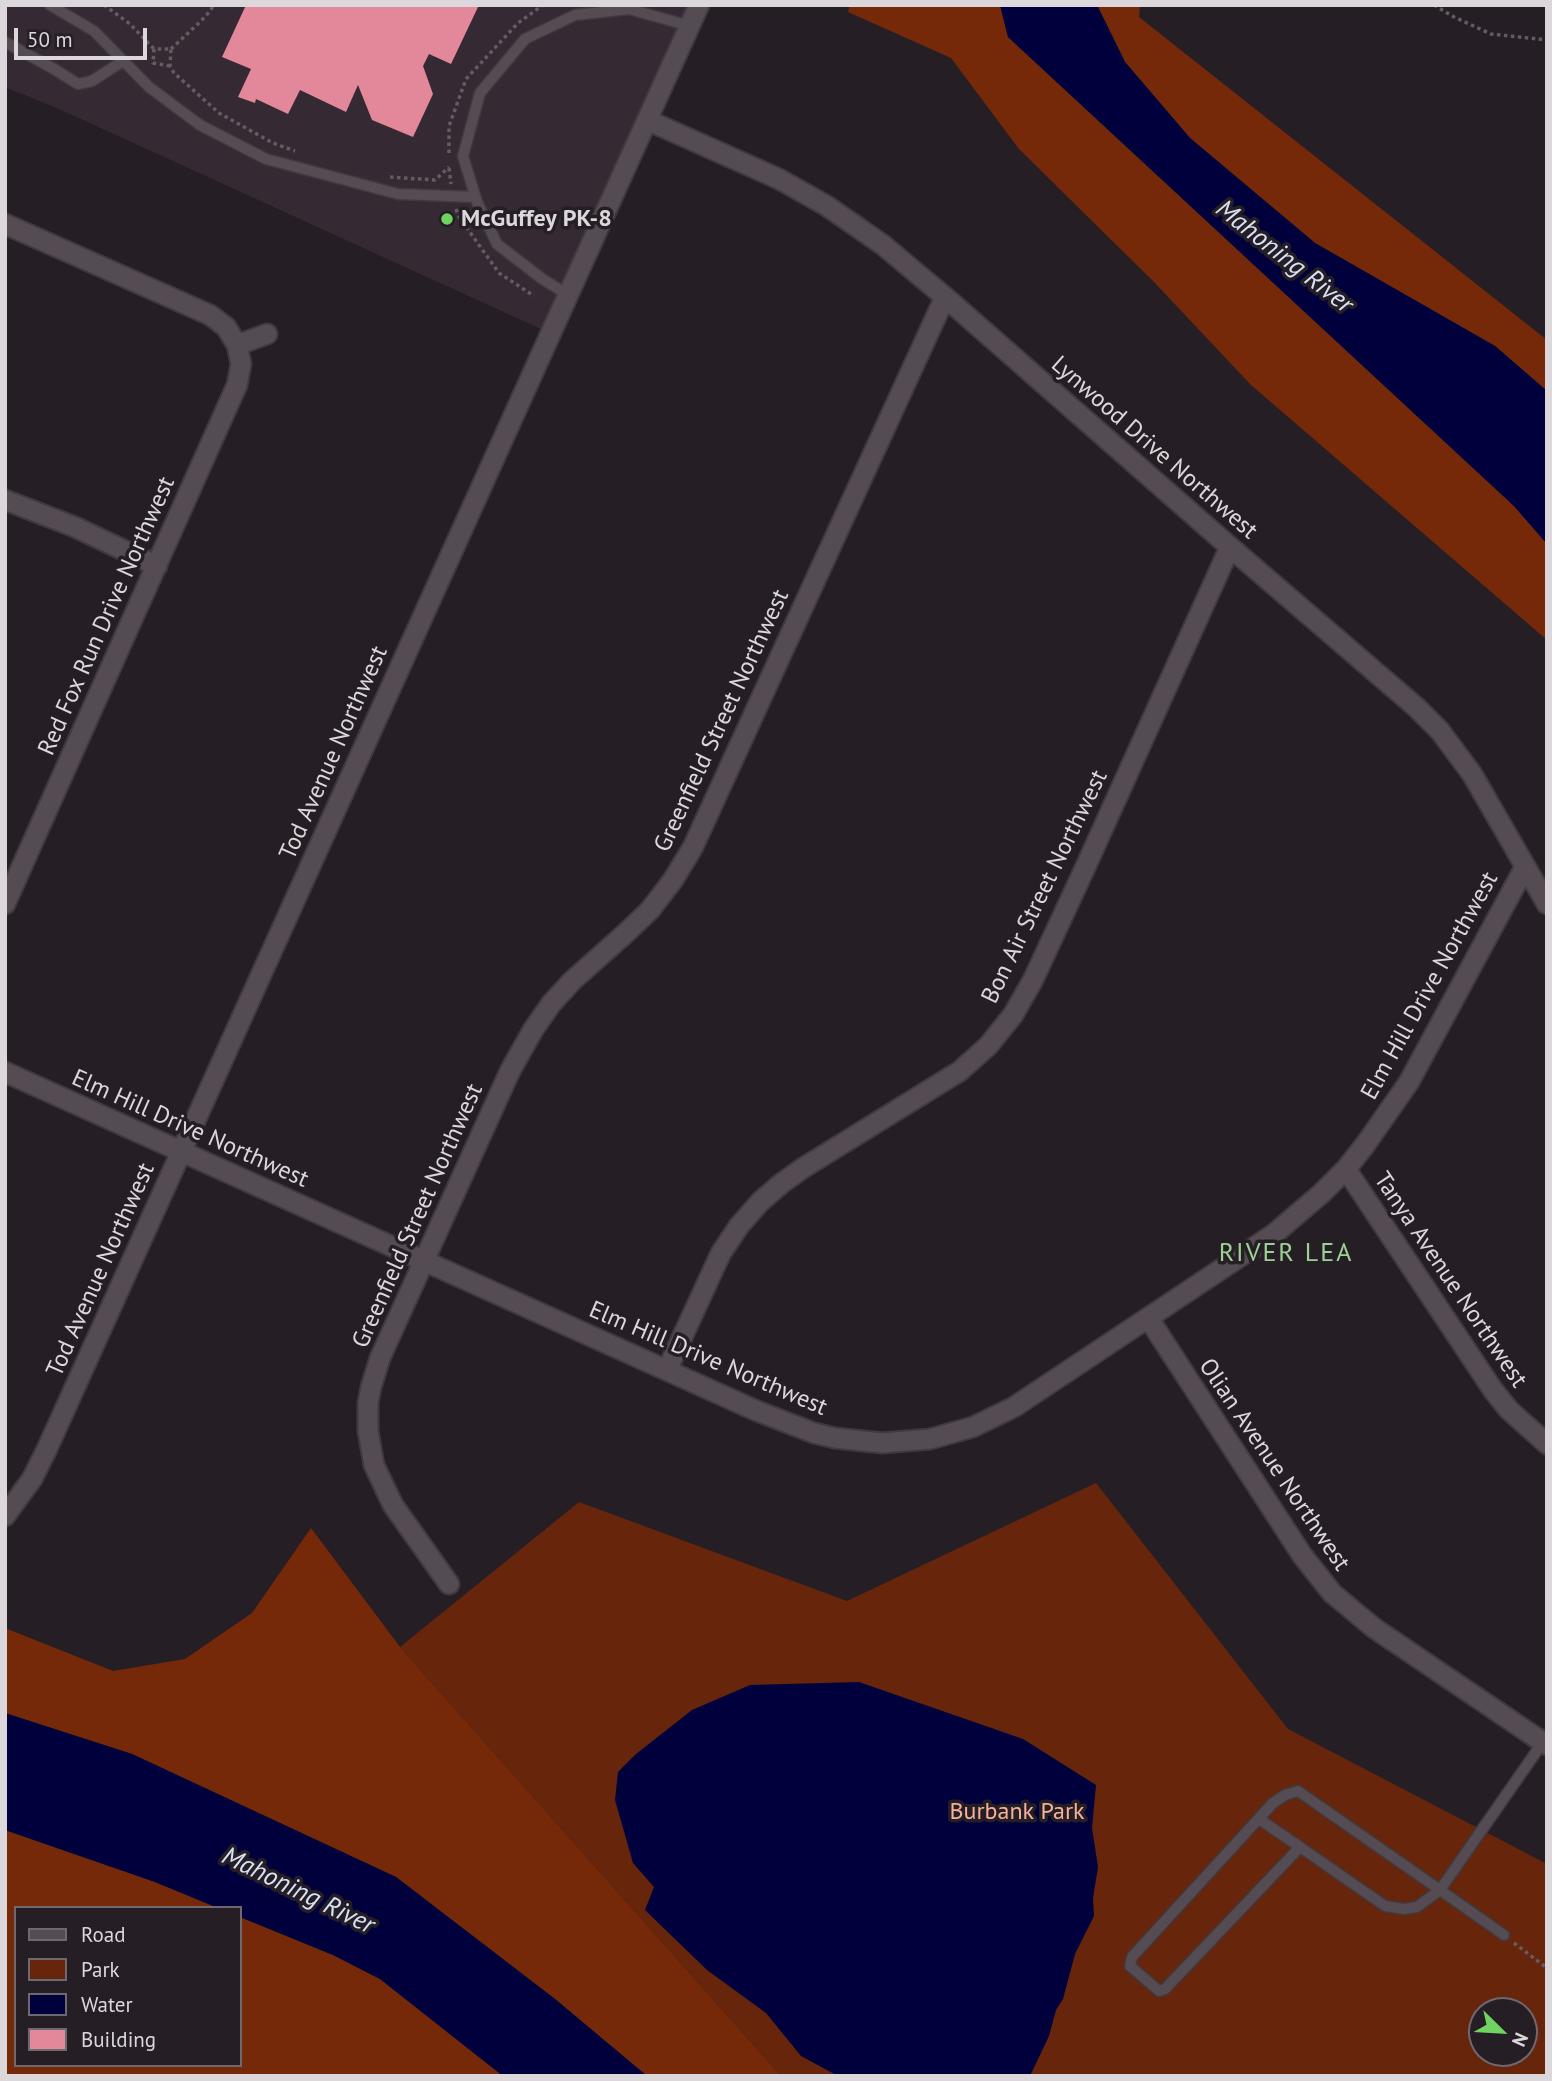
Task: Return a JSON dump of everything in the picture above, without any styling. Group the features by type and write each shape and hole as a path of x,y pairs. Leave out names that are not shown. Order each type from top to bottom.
{"street":[{"name":"Tod Avenue Northwest","path":"5,1516 32,1479 47,1449 699,5"},
{"name":"Lynwood Drive Northwest","path":"648,120 779,179 827,206 883,245 1416,707 1440,730 1472,774 1547,904"},
{"path":"5,224 210,315 226,327 237,345 267,334"},
{"name":"Greenfield Street Northwest","path":"449,1584 386,1494 374,1465 368,1431 368,1403 375,1372 509,1071 533,1030 551,1004 572,981 650,910 693,847 945,297"},
{"name":"Red Fox Run Drive Northwest","path":"5,904 237,385 241,364 237,345"},
{"path":"5,500 75,527 157,566"},
{"name":"Bon Air Street Northwest","path":"667,1370 721,1253 739,1226 761,1202 803,1168 960,1071 988,1046 1013,1015 1073,893 1230,547"},
{"name":"Elm Hill Drive Northwest","path":"5,1072 757,1411 814,1433 860,1442 908,1442 955,1433 995,1417 1149,1319 1274,1234 1322,1194 1346,1169 1409,1082 1525,867"},
{"name":"Tanya Avenue Northwest","path":"1346,1169 1493,1390 1509,1410 1547,1444"},
{"name":"Olian Avenue Northwest","path":"1149,1319 1302,1555 1332,1593 1374,1629 1545,1743"}],"lane":[{"path":"50,5 94,32 149,87 200,125 266,159 398,194 475,197"},
{"path":"568,295 496,244 475,197 463,156 480,93 525,39 575,15 629,9 690,26"},
{"path":"5,43 78,84 92,81 123,61"},
{"path":"1259,1819 1385,1906 1404,1909 1418,1907 1440,1890 1545,1743"},
{"path":"1300,1847 1165,1989 1159,1991 1130,1966 1132,1957 1273,1803 1298,1791 1504,1935"}],"path":[{"path":"104,5 130,24 154,48 171,49"},
{"path":"213,5 201,21 171,49 170,66 174,73 219,113 273,143 295,151"},
{"path":"449,153 449,126 466,79 519,23 543,5"},
{"path":"1434,5 1491,34 1547,40"},
{"path":"154,48 153,63 170,66"},
{"path":"384,176 435,180 449,167 459,217 499,273 534,296"},
{"path":"1504,1935 1547,1968"}],"shaded area":[{"name":"McGuffey PK-8","path":"5,5 691,5 543,330 59,109 5,87"},
{"path":"850,5 1000,5 1008,37 1514,506 1547,544 1547,640 1251,385 1154,282 1019,149 951,58 848,12"},
{"path":"1097,5 1140,5 1139,17 1547,340 1547,391 1495,346 1315,243 1190,138 1125,62"},
{"path":"311,1528 400,1647 781,2076 647,2076 555,1999 396,1877 132,1754 5,1713 5,1628 113,1671 185,1659 252,1613"},
{"path":"5,1830 155,1882 213,1906 14,1906 14,2067 242,2067 242,1918 333,1955 380,1979 503,2076 5,2076"}],"green space":[{"name":"Burbank Park","path":"1096,1483 1288,1729 1547,1864 1547,2076 781,2076 400,1647 579,1502 847,1601"}],"water":[{"name":"Mahoning River","path":"1000,5 1097,5 1125,62 1190,138 1315,243 1495,346 1547,391 1547,544 1514,506 1008,37"},
{"path":"859,1682 1023,1739 1096,1785 1092,1828 1098,1867 1093,1898 1094,1916 1075,1954 1063,1999 1056,2010 1049,2036 1030,2076 838,2076 801,2056 766,2013 707,1970 645,1910 654,1887 633,1863 615,1800 618,1772 636,1754 692,1710 750,1685"},
{"name":"Mahoning River","path":"5,1713 132,1754 396,1877 555,1999 647,2076 503,2076 380,1979 333,1955 242,1918 242,1906 213,1906 155,1882 5,1830"}],"building":[{"path":"246,5 479,5 451,64 429,54 423,66 433,94 413,137 372,120 358,85 346,112 300,90 288,114 256,99 255,103 238,97 251,69 222,57"}],"place":[{"name":"McGuffey PK-8","path":"447,219"}],"district":[{"name":"RIVER LEA","path":"1286,1254"}]}
